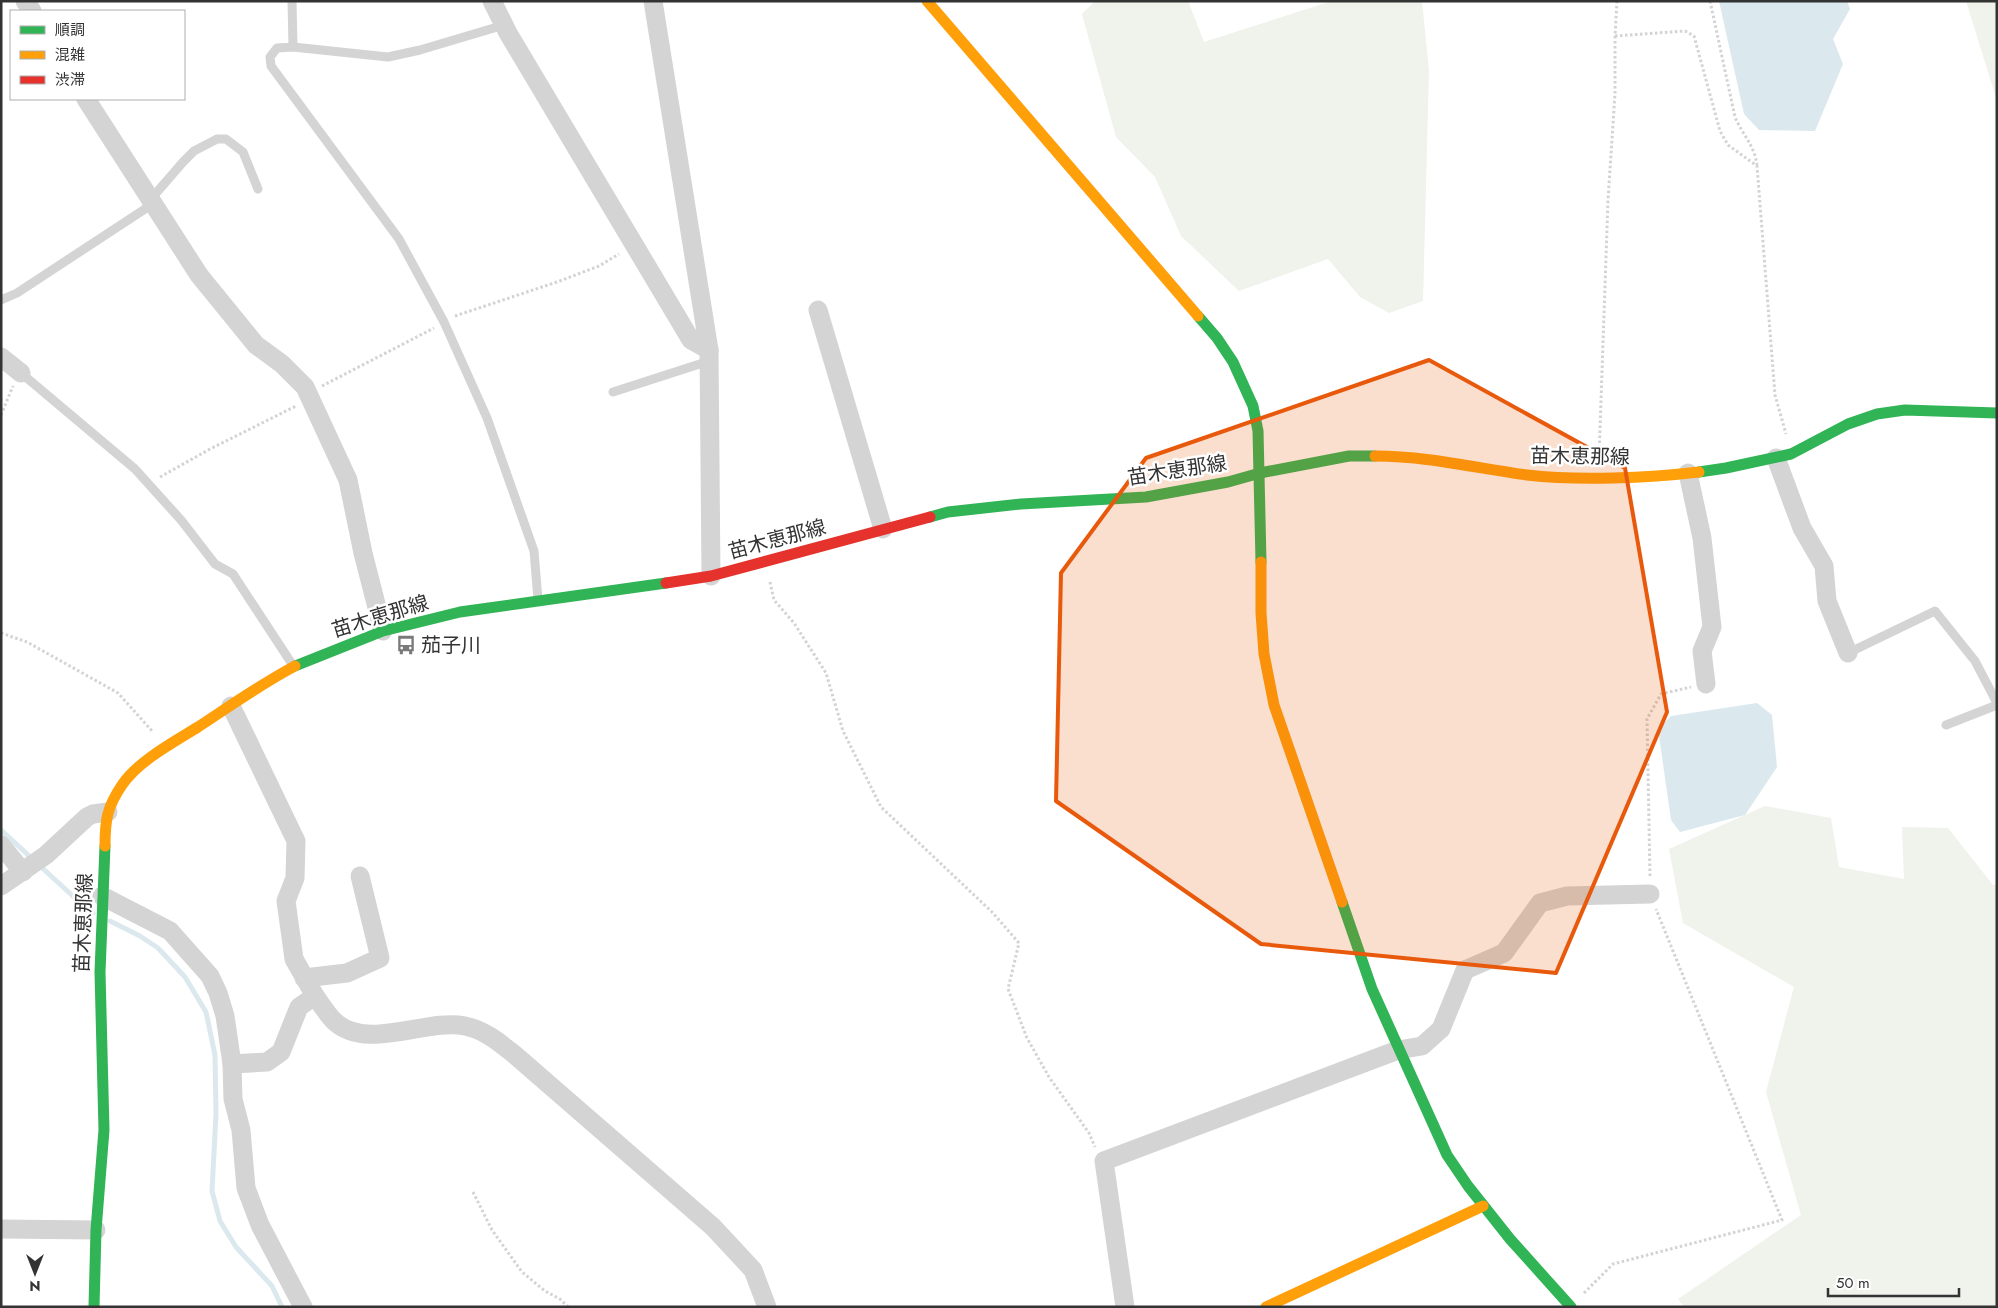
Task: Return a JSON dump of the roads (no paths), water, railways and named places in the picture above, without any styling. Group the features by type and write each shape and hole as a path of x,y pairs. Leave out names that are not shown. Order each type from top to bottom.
{"main road":[{"path":"927,1 1217,338 1233,362 1253,406 1258,431 1261,613 1264,654 1274,705 1372,989 1447,1155 1483,1206 1571,1307"},
{"name":"苗木恵那線","path":"94,1307 96,1230 104,1130 100,972 105,822 108,812 116,795 136,770 167,747 294,666 383,631 460,612 711,576 948,512 1021,504 1146,497 1228,482 1349,456 1391,455 1529,476 1598,478 1688,473 1726,468 1783,456 1848,424 1876,414 1905,410 1997,413"},
{"path":"1266,1307 1483,1206"}],"street":[{"path":"492,1 504,25 690,340 710,355"},
{"path":"653,1 710,355 711,576"},
{"path":"87,100 199,275 256,345 282,364 305,387 348,480 362,553 383,631"},
{"path":"818,310 883,529"},
{"path":"1,357 21,373"},
{"path":"1783,456 1802,528 1824,566 1827,601 1848,653"},
{"path":"1688,473 1702,538 1712,626 1702,651 1706,684"},
{"path":"231,706 296,841 295,878 286,901 294,959 315,996 334,1021 348,1030 366,1035 442,1025 465,1026 490,1036 515,1055 713,1228 753,1270 767,1307"},
{"path":"1,886 46,855 87,817 93,814 108,812"},
{"path":"1,845 26,870"},
{"path":"304,978 347,973 380,958 360,876"},
{"path":"1125,1307 1104,1161 1398,1050 1422,1046 1441,1029 1465,970 1504,953 1540,903 1567,896 1650,894"},
{"path":"102,901 170,931 210,976 218,993 225,1016 232,1064 233,1099 241,1130 246,1188 260,1225 303,1307"},
{"path":"232,1064 267,1062 281,1052 299,1007 315,996"},
{"path":"1,1228 96,1230"}],"lane":[{"path":"292,1 294,47"},
{"path":"504,25 420,50 388,57 294,47 277,48 270,57 272,66 399,240 443,322 487,418 534,550 538,601"},
{"path":"1,300 17,293 145,209 182,162 194,151 217,139 226,139 244,152 258,189"},
{"path":"613,392 710,355"},
{"path":"21,373 135,468 181,520 215,564 233,574 294,666"},
{"path":"1848,653 1935,611 1975,661 1997,704 1946,725"}],"waterway":[{"path":"1,830 93,913"},
{"path":"110,921 140,936 158,948 185,977 206,1012 215,1055 216,1114 212,1191 220,1221 236,1247 272,1286 282,1307"}],"place":[{"name":"茄子川","path":"406,645"}]}
